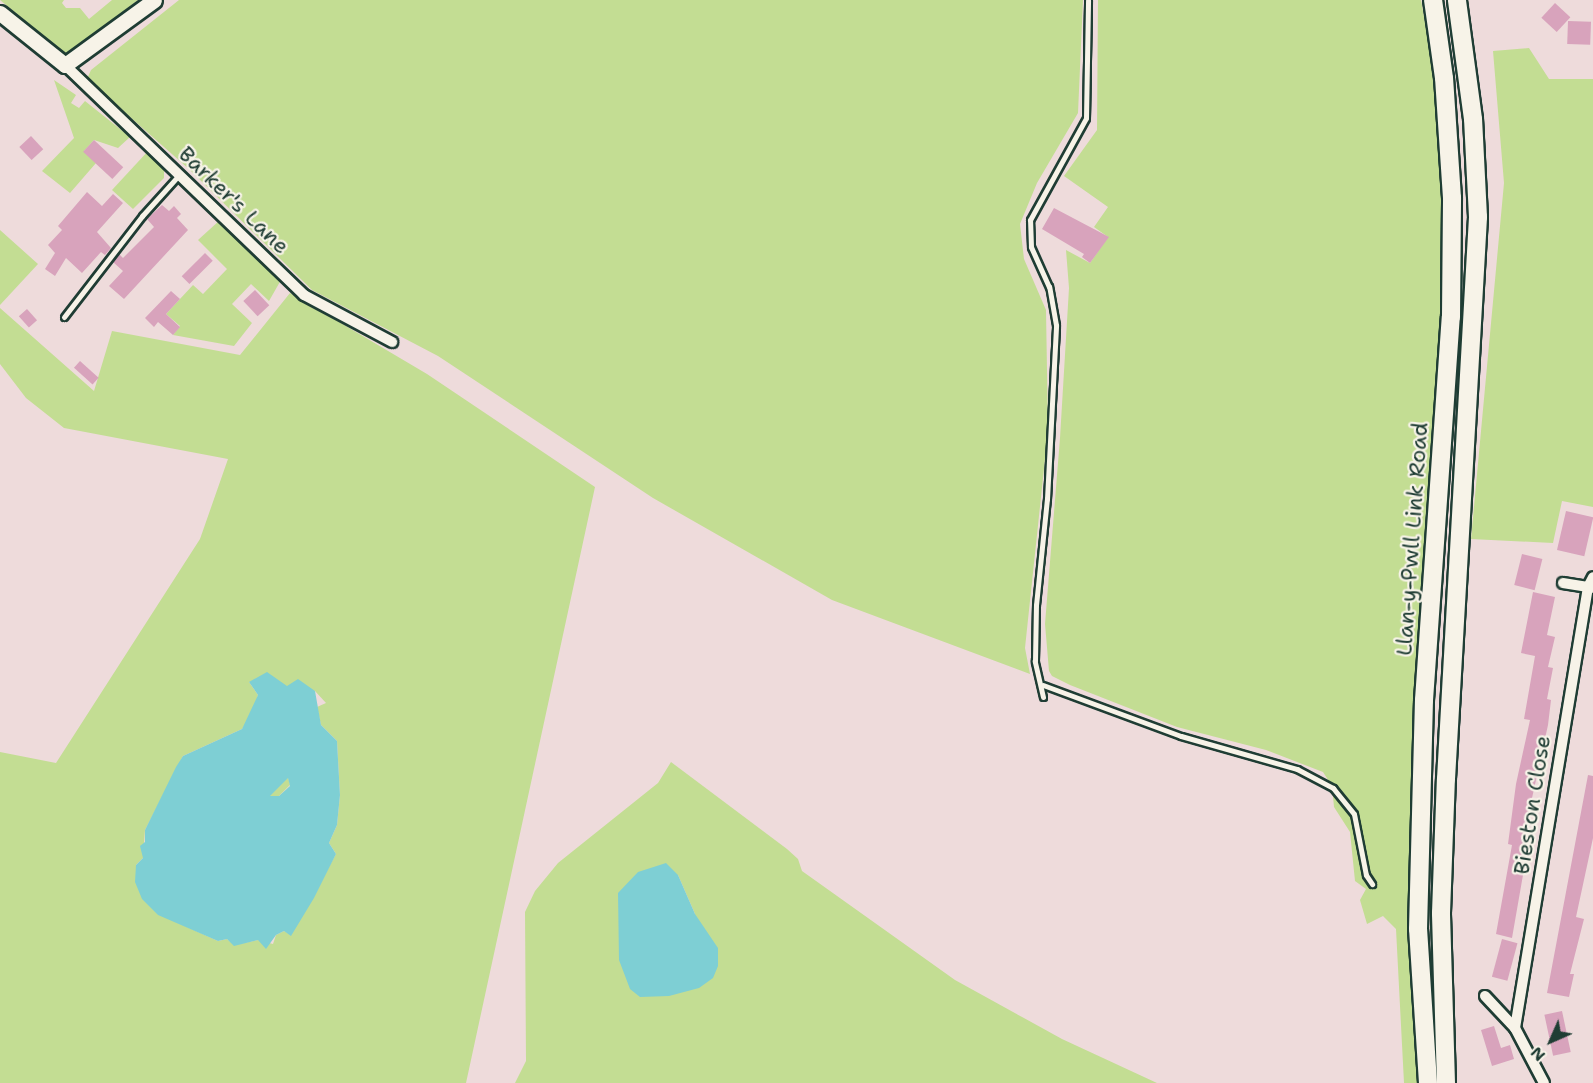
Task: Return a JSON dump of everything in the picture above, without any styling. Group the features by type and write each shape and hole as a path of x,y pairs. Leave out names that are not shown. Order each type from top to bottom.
{"highway":[{"name":"Llan-y-Pwll Link Road","path":"1428,1083 1418,929 1424,700 1442,477 1451,317 1452,198 1444,78 1433,0"},
{"name":"Llan-y-Pwll Link Road","path":"1446,1083 1442,913 1445,790 1478,217 1473,118 1457,0"}],"street":[{"path":"0,13 65,65 154,0"},
{"name":"Barker's Lane","path":"65,65 304,295 392,342"},
{"name":"Bieston Close","path":"1515,1028 1591,584 1563,583"},
{"path":"1485,996 1515,1028 1544,1083"}],"lane":[{"path":"1043,697 1043,685 1035,661 1036,605 1047,499 1056,325 1049,287 1031,247 1030,220 1086,118 1088,0"},
{"path":"64,317 129,232 179,175"},
{"path":"1043,685 1181,736 1297,769 1333,788 1354,814 1366,875 1372,884"}],"green space":[{"path":"0,0 64,0 62,3 66,8 80,8 89,19 112,0 138,0 67,55"},
{"path":"179,0 1083,0 1078,113 1037,183 1020,224 1024,259 1046,310 1048,431 1025,648 1030,674 832,600 653,498 438,356 312,290 190,170 87,79 91,70"},
{"path":"1098,0 1421,0 1435,78 1446,232 1414,879 1410,880 1419,1083 1404,1083 1396,929 1383,916 1367,924 1360,900 1366,889 1355,881 1350,832 1334,807 1332,786 1323,772 1266,750 1177,727 1070,685 1052,676 1049,671 1045,624 1069,288 1066,250 1090,263 1108,237 1094,227 1108,207 1064,176 1097,130"},
{"path":"1529,48 1549,79 1593,79 1593,507 1562,501 1553,543 1471,539 1504,183 1493,51"},
{"path":"54,80 76,95 71,103 79,108 85,101 130,137 118,148 94,140 84,151 96,163 70,193 42,171 74,138"},
{"path":"149,150 164,164 164,178 133,209 112,190"},
{"path":"220,220 281,280 269,301 251,284 232,304 252,323 234,346 173,335 180,326 166,314 193,285 203,294 227,269 198,240"},
{"path":"0,230 38,264 0,305"},
{"path":"290,293 427,374 595,487 466,1083 0,1083 0,752 56,763 200,539 228,459 64,428 26,398 0,364 0,308 94,391 112,331 240,355","holes":["249,682 315,691 326,703 317,707 321,725 337,741 340,795 337,825 329,843 336,854 291,935 284,931 276,935 273,944 258,940 234,945 227,939 218,941 176,922 136,865 143,858 145,830 183,756 242,729 253,713 258,695"]},
{"path":"671,762 787,849 798,859 802,871 955,980 1062,1039 1157,1083 515,1083 526,1061 525,912 535,891 558,863 658,783","holes":["678,875 695,914 619,960 619,893"]},
{"path":"288,777 290,785 279,796 269,796"}],"water":[{"path":"267,672 287,686 298,679 315,691 321,725 337,741 340,795 337,825 329,843 336,854 314,898 291,936 284,931 276,935 266,949 258,940 234,946 227,939 218,941 158,915 142,899 135,882 136,865 143,858 140,846 145,842 145,830 176,767 183,756 242,729 258,695 249,682","holes":["288,778 290,786 279,796 270,796"]},
{"path":"666,863 678,875 695,914 718,948 718,966 713,978 699,988 669,996 640,997 630,989 619,960 618,893 638,872"}],"building":[{"path":"1555,3 1570,17 1557,32 1541,18"},
{"path":"1568,21 1591,22 1590,45 1567,44"},
{"path":"31,136 43,149 32,160 19,147"},
{"path":"94,140 123,167 112,179 83,152"},
{"path":"87,192 102,206 113,194 123,203 97,232 111,248 105,255 101,252 82,273 66,258 55,276 45,269 55,253 48,245 62,230 58,226"},
{"path":"162,205 169,211 174,206 181,214 177,218 188,230 124,299 109,286 123,271 113,262 119,254 123,258 154,227 147,219"},
{"path":"1054,208 1109,237 1090,263 1082,257 1084,254 1042,229"},
{"path":"205,253 213,261 189,284 182,276"},
{"path":"255,290 269,305 258,316 243,301"},
{"path":"171,291 180,299 166,314 180,327 173,335 158,322 154,327 145,318"},
{"path":"27,309 37,320 29,328 19,316"},
{"path":"80,361 99,378 93,384 74,368"},
{"path":"1566,511 1593,517 1584,556 1557,550"},
{"path":"1522,554 1542,559 1535,590 1514,585"},
{"path":"1533,592 1555,597 1547,635 1555,637 1548,667 1553,668 1547,699 1551,700 1548,725 1527,821 1523,851 1527,852 1512,938 1496,934 1512,845 1508,844 1516,784 1530,720 1524,719 1535,656 1521,653"},
{"path":"1588,775 1593,776 1593,838 1576,917 1584,919 1570,974 1574,974 1569,997 1547,993"},
{"path":"1502,939 1517,943 1507,981 1492,977"},
{"path":"1562,1011 1571,1052 1553,1056 1544,1015"},
{"path":"1494,1026 1501,1048 1510,1045 1514,1059 1492,1066 1481,1030"}]}
